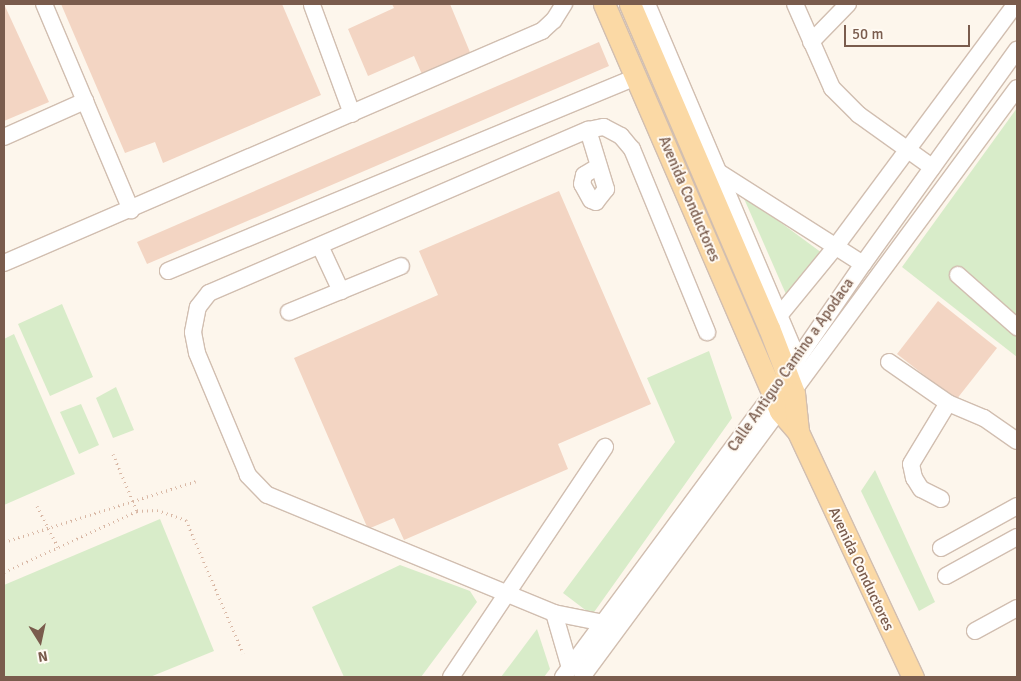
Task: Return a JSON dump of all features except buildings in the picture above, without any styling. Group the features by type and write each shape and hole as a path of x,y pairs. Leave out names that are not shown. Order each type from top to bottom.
{"main road":[{"name":"Avenida Conductores","path":"604,4 776,403 798,432 913,677"},
{"name":"Avenida Conductores","path":"630,4 774,322 793,376 798,432"}],"street":[{"path":"44,4 131,210"},
{"path":"312,4 352,114"},
{"path":"4,263 131,210 542,31 554,20 564,4"},
{"path":"647,4 720,173 774,322"},
{"path":"795,4 832,88 859,115 932,167"},
{"path":"811,42 848,4"},
{"path":"774,322 836,246 1016,4"},
{"name":"Calle Antiguo Camino a Apodaca","path":"572,674 776,403 862,264 1017,50"},
{"path":"168,271 636,77"},
{"name":"Calle Antiguo Camino a Apodaca","path":"793,376 1017,88"},
{"path":"4,137 85,101"},
{"path":"604,623 554,613 274,499 248,475 197,353 193,332 198,307 209,293 588,130 604,127 613,130 632,150 707,332"},
{"path":"588,130 599,166"},
{"path":"720,173 862,264"},
{"path":"320,246 340,291"},
{"path":"289,312 401,266"},
{"path":"958,276 1017,328"},
{"path":"889,362 948,403 984,418 1017,442"},
{"name":"Calle Antiguo Camino a Apodaca","path":"572,674 604,623 776,403"},
{"path":"941,498 921,489 914,478 911,464 948,403"},
{"path":"451,677 605,447"},
{"path":"941,548 1017,506"},
{"path":"946,576 1017,537"},
{"path":"975,631 1017,608"},
{"path":"554,613 572,674"}],"path":[{"path":"113,454 138,511"},
{"path":"4,542 49,530 196,481"},
{"path":"37,506 58,547"},
{"path":"4,572 138,511 157,510 186,520 243,653"}],"green space":[{"path":"1017,108 1017,357 902,267"},
{"path":"742,194 822,253 789,301"},
{"path":"62,304 93,377 50,396 18,324"},
{"path":"14,334 75,474 4,505 4,339"},
{"path":"709,351 732,418 592,615 563,593 675,442 647,378"},
{"path":"116,387 134,430 113,438 96,398"},
{"path":"81,404 99,445 79,454 60,412"},
{"path":"875,470 935,602 919,611 861,491"},
{"path":"160,519 214,651 150,677 4,677 4,585"},
{"path":"400,565 470,591 477,602 421,677 344,677 312,607"},
{"path":"537,629 550,669 544,677 501,677"}]}
